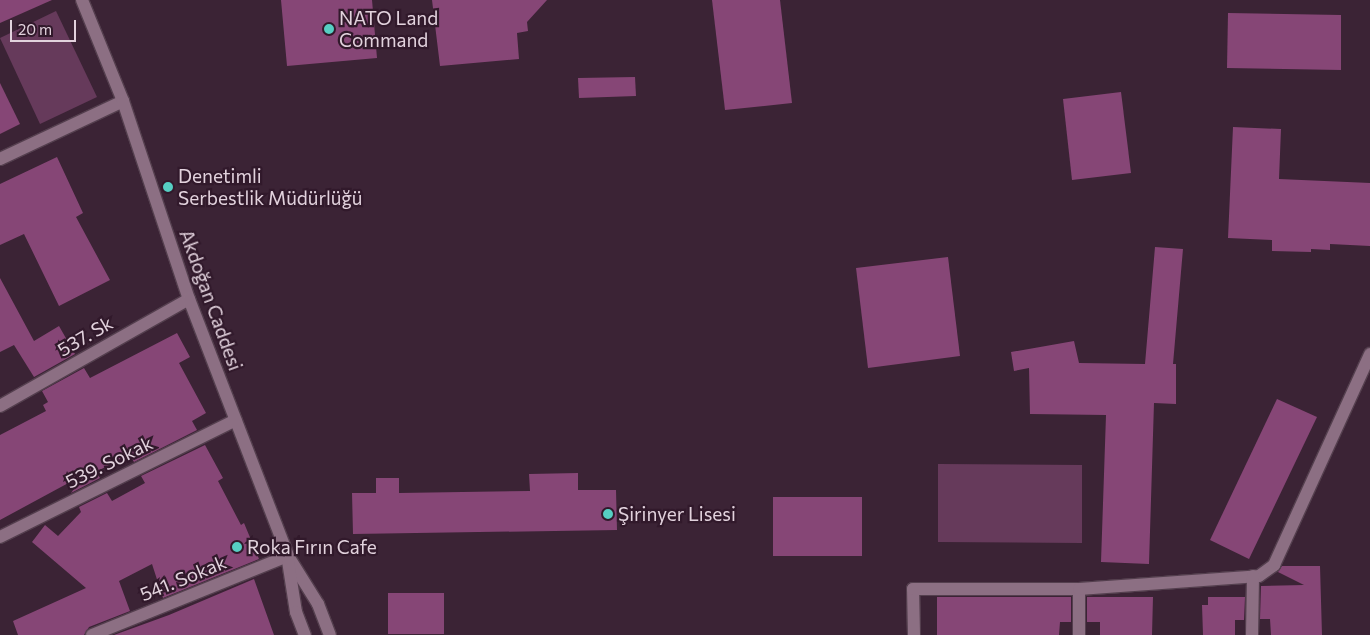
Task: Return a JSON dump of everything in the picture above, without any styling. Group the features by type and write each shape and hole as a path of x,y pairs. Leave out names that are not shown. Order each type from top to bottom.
{"street":[{"name":"Akdoğan Caddesi","path":"82,0 123,100 189,299 288,556 318,604 330,635"},
{"path":"0,160 123,100"},
{"name":"537. Sk","path":"0,406 189,299"},
{"path":"914,635 913,589 1079,590 1259,576 1274,565 1370,354"},
{"name":"539. Sokak","path":"0,538 236,420"},
{"name":"Akdoğan Caddesi","path":"288,556 296,612 305,635"},
{"name":"541. Sokak","path":"92,635 288,556"},
{"path":"1252,635 1253,576"},
{"path":"1079,590 1079,635"}],"shaded area":[{"path":"56,11 97,97 40,124 0,38"},
{"path":"938,464 1082,465 1082,543 938,542"}],"building":[{"path":"0,0 52,0 0,23"},
{"name":"NATO Land Command","path":"281,0 372,0 377,58 287,66"},
{"path":"432,0 547,0 527,22 528,31 517,33 519,59 440,66"},
{"path":"712,0 780,0 792,103 725,110"},
{"path":"1228,13 1341,15 1341,70 1227,68"},
{"path":"635,77 636,96 579,98 578,78"},
{"path":"0,83 20,124 0,134"},
{"path":"1121,92 1131,173 1072,180 1063,99"},
{"path":"1233,127 1281,129 1279,179 1370,183 1370,246 1330,244 1330,250 1311,249 1311,252 1272,251 1272,240 1228,238"},
{"path":"57,157 83,213 76,217 110,280 59,306 24,234 0,245 0,184"},
{"path":"1155,247 1183,249 1173,364 1176,364 1176,404 1154,403 1149,564 1101,562 1106,415 1030,414 1029,368 1014,371 1011,352 1074,341 1079,363 1145,364"},
{"path":"948,257 960,356 868,368 856,268"},
{"path":"0,278 34,341 59,326 75,354 34,377 14,345 0,352"},
{"path":"177,333 190,357 179,363 206,413 192,421 197,430 134,462 129,454 96,472 100,478 71,493 85,474 0,520 0,435 46,411 43,405 48,402 42,391 84,368 90,378"},
{"path":"1277,399 1317,417 1249,559 1210,540"},
{"path":"205,445 223,478 218,481 241,525 244,523 259,559 163,598 152,564 119,581 130,611 89,627 84,635 18,635 13,621 86,588 32,542 45,525 58,536 81,512 79,507 107,493 112,501 145,483 141,476"},
{"path":"578,473 578,490 616,490 617,530 353,534 352,493 376,493 376,478 399,478 399,493 530,491 529,474"},
{"path":"773,497 862,497 862,556 773,556"},
{"path":"1282,566 1320,566 1322,635 1271,635 1270,619 1260,619 1261,586 1304,585 1278,572"},
{"path":"254,579 274,635 114,635 169,615"},
{"path":"388,593 444,593 444,634 388,634"},
{"path":"937,597 1071,597 1071,622 1060,622 1059,635 937,635"},
{"path":"1087,597 1153,597 1152,635 1100,635 1100,622 1087,622"},
{"path":"1208,597 1245,597 1244,620 1235,620 1235,635 1203,635 1202,605 1208,605"}],"place":[{"name":"NATO Land Command","path":"329,29"},
{"name":"Denetimli Serbestlik Müdürlüğü","path":"168,187"},
{"name":"Şirinyer Lisesi","path":"608,514"},
{"name":"Roka Fırın Cafe","path":"237,547"}]}
